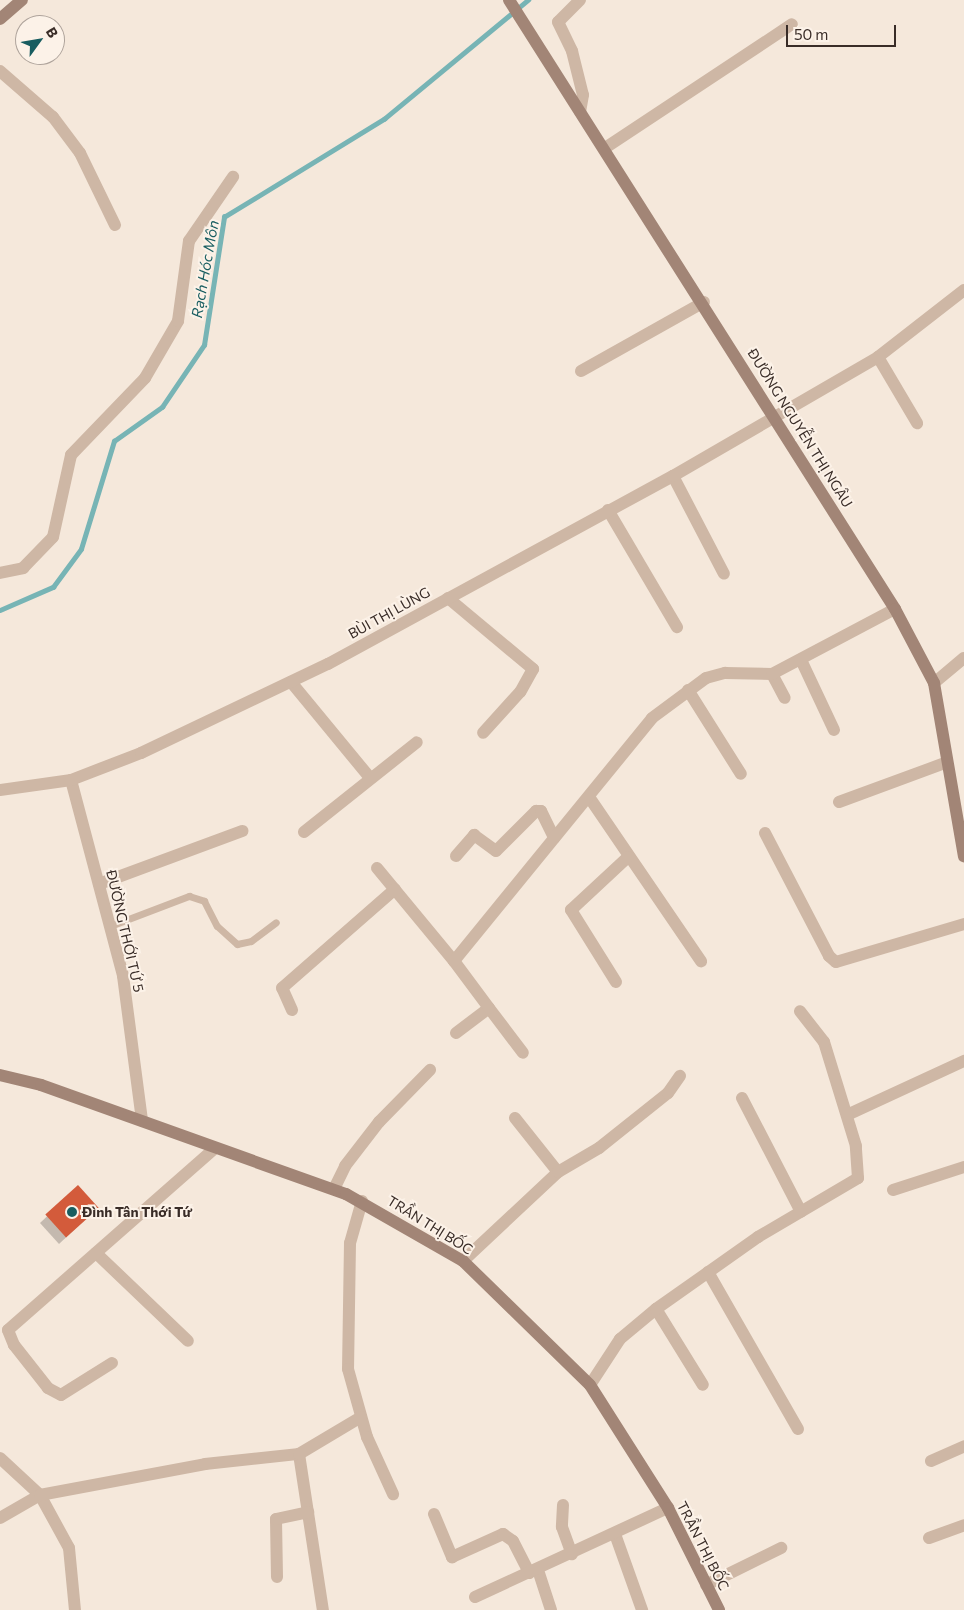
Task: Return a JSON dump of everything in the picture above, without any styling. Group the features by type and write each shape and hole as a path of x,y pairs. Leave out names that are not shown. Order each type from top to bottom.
{"main road":[{"path":"0,19 22,0"},
{"name":"ĐƯỜNG NGUYỄN THỊ NGÂU","path":"509,0 704,302 895,609 934,683 945,763 964,856"},
{"name":"TRẦN THỊ BỐC","path":"0,1075 142,1121 214,1150 362,1201 463,1261 590,1385 668,1508 719,1610"}],"street":[{"path":"580,0 558,22 574,60 583,95 580,112"},
{"path":"605,148 792,24"},
{"path":"0,71 52,117 80,153 116,225"},
{"path":"0,573 23,568 53,537 70,455 145,378 164,346 178,321 189,241 233,177"},
{"name":"BÙI THỊ LÙNG","path":"0,790 71,780 211,722 291,682 673,476 878,357 964,290"},
{"path":"581,371 704,302"},
{"path":"878,357 917,423"},
{"path":"673,476 724,574"},
{"path":"608,510 677,626"},
{"path":"448,598 532,669 520,692 483,733"},
{"path":"454,961 554,838 590,797 652,718 706,678 725,673 772,674 802,662 895,609"},
{"path":"934,683 960,671 964,658"},
{"path":"802,662 834,730"},
{"path":"772,674 785,698"},
{"path":"291,682 370,778"},
{"path":"688,690 741,774"},
{"path":"304,832 417,742"},
{"path":"839,802 945,763"},
{"name":"ĐƯỜNG THỚI TỨ 5","path":"71,780 123,976 142,1121"},
{"path":"590,797 628,857 701,961"},
{"path":"456,856 474,835 496,851 536,811 541,811 554,838"},
{"path":"99,884 242,831"},
{"path":"765,833 829,956 836,962 964,924"},
{"path":"616,982 571,910 628,857"},
{"path":"377,868 454,961 523,1052"},
{"path":"292,1010 282,988 395,889"},
{"path":"456,1033 489,1008"},
{"path":"590,1385 620,1339 656,1309 708,1272 858,1178 860,1162 824,1042 800,1011"},
{"path":"846,1115 964,1061"},
{"path":"334,1190 345,1166 379,1122 430,1070"},
{"path":"463,1261 558,1172 599,1148 668,1093 680,1076"},
{"path":"742,1098 801,1212"},
{"path":"515,1118 558,1172"},
{"path":"112,1363 61,1395 48,1388 7,1334 214,1150"},
{"path":"893,1190 964,1166"},
{"path":"362,1201 350,1243 346,1300 348,1369 361,1417 393,1494"},
{"path":"96,1253 188,1341"},
{"path":"708,1272 798,1429"},
{"path":"656,1309 703,1384"},
{"path":"0,1518 40,1495 205,1464 299,1454 361,1417"},
{"path":"931,1461 964,1446"},
{"path":"299,1454 323,1610"},
{"path":"0,1458 40,1495 69,1548 75,1610"},
{"path":"563,1505 562,1526 572,1554"},
{"path":"475,1598 668,1508"},
{"path":"277,1577 276,1520 282,1515 308,1512"},
{"path":"434,1514 452,1557 503,1534 513,1541 533,1571 551,1610"},
{"path":"929,1538 964,1525"},
{"path":"614,1534 642,1610"},
{"path":"706,1586 781,1548"}],"lane":[{"path":"110,926 188,896 204,901 217,926 237,944 251,941 276,922"}],"building":[{"name":"Đình Tân Thới Tứ","path":"78,1185 99,1208 66,1237 45,1214"}],"waterway":[{"name":"Rạch Hóc Môn","path":"0,610 53,587 81,549 114,441 162,407 204,345 224,217 384,119 528,0"}],"place":[{"name":"Đình Tân Thới Tứ","path":"72,1212"}]}
